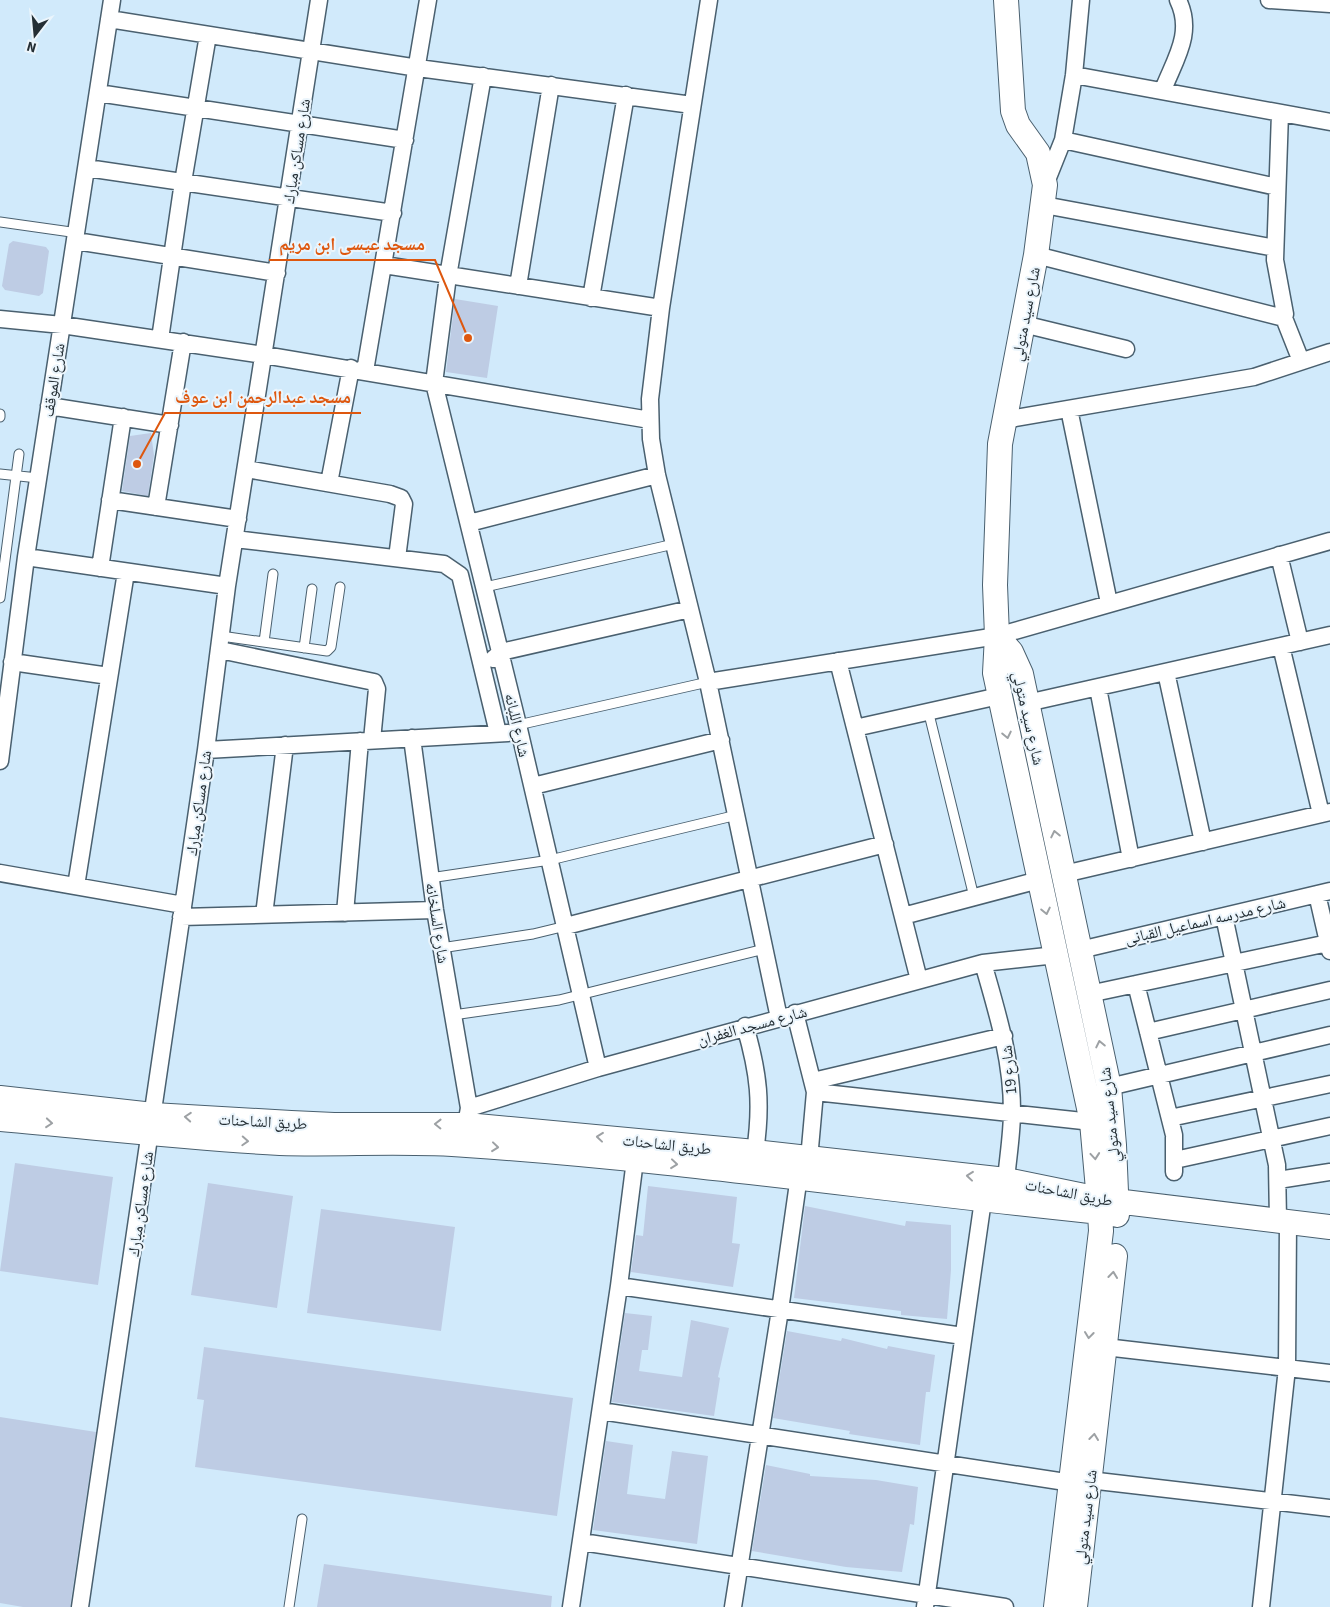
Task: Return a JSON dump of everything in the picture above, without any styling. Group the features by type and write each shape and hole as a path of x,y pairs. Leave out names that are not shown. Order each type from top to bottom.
{"street":[{"name":"شارع الموقف","path":"0,761 26,556 77,237 112,0"},
{"name":"شارع مساكن مبارك","path":"80,1607 206,750 227,586 319,0"},
{"path":"329,484 384,265 428,0"},
{"path":"709,0 661,308 650,420 657,475 708,682 764,949 814,1086 804,1167 733,1607"},
{"name":"شارع سيد متولي","path":"1006,0 1013,111 1018,125 1038,153 1044,195 1036,256 1000,444 995,576 997,636 994,663 999,696 1092,1122 1108,1206 1101,1231 1081,1482 1075,1607"},
{"path":"1081,0 1074,75 1063,140 1044,195 1275,248"},
{"path":"1162,90 1185,34 1186,20 1178,0"},
{"path":"1269,0 1330,4"},
{"path":"109,19 418,68 692,105"},
{"path":"160,339 183,182 208,35"},
{"path":"1074,75 1330,122"},
{"path":"434,383 448,276 483,76"},
{"path":"518,286 551,85"},
{"path":"98,94 405,140"},
{"path":"591,298 626,95"},
{"path":"1280,113 1275,260 1286,314 1284,318 1301,361"},
{"path":"1063,140 1278,187"},
{"path":"87,168 393,213"},
{"path":"77,237 172,257 277,272"},
{"path":"1036,256 1284,318"},
{"path":"384,265 661,308"},
{"path":"0,319 62,325 264,354 650,420"},
{"path":"1023,324 1126,349"},
{"path":"156,507 183,342"},
{"path":"1004,420 1254,377 1330,352"},
{"name":"شارع اللبانه","path":"434,383 583,994 598,1068"},
{"path":"49,406 170,425"},
{"path":"1069,409 1109,603"},
{"path":"100,568 123,417"},
{"path":"246,469 390,494 401,498 404,504 397,558"},
{"path":"469,523 657,475"},
{"path":"110,500 238,518"},
{"path":"234,539 444,564 456,570 460,576 498,733"},
{"path":"708,682 997,636 1330,541"},
{"path":"1279,555 1300,642"},
{"path":"26,556 227,586"},
{"path":"76,886 126,572"},
{"path":"482,668 501,652 690,608"},
{"name":"شارع سيد متولي","path":"997,636 1016,661 1027,703 1108,1086 1114,1145 1108,1206 1105,1347 1056,1607"},
{"path":"1027,703 1330,636"},
{"path":"220,643 374,682 377,689 366,741 346,913"},
{"path":"1064,874 1326,813 1281,646"},
{"path":"838,661 919,980"},
{"path":"12,662 109,676"},
{"path":"1166,672 1203,842"},
{"path":"1098,688 1131,859"},
{"path":"855,728 928,710 999,696"},
{"path":"206,750 498,733 519,728"},
{"name":"شارع السلخانه","path":"412,738 430,878 453,1015 467,1116"},
{"path":"533,786 720,740"},
{"path":"264,915 285,745"},
{"path":"566,926 885,844"},
{"path":"0,873 76,886 182,911 264,915 435,910"},
{"path":"903,916 1039,880"},
{"path":"1089,994 1234,963 1329,947 1324,892"},
{"name":"شارع مدرسه اسماعيل القبانى","path":"1080,950 1324,892"},
{"path":"1224,916 1272,1139 1285,1226 1287,1368 1261,1607"},
{"name":"شارع مسجد الغفران","path":"467,1116 598,1068 745,1026 984,963 1056,955"},
{"name":"شارع 19","path":"984,963 1004,1036 1011,1083 1012,1112 1006,1180"},
{"path":"1136,984 1174,1135 1174,1166 1272,1139 1330,1126"},
{"path":"1148,1032 1330,990"},
{"path":"745,1026 755,1061 760,1091 759,1122 755,1152"},
{"path":"1108,1086 1330,1035"},
{"path":"814,1086 1004,1036"},
{"path":"1170,1118 1330,1084"},
{"path":"814,1086 1092,1122"},
{"name":"طريق الشاحنات","path":"0,1098 282,1143 468,1144 635,1160 804,1167 1006,1180 1108,1206"},
{"name":"طريق الشاحنات","path":"0,1119 334,1125 467,1116 755,1152 804,1167 983,1200 1108,1206 1285,1226 1330,1227"},
{"path":"571,1607 619,1286 635,1160"},
{"path":"1278,1180 1330,1172"},
{"path":"925,1601 983,1200"},
{"name":"طريق الشاحنات","path":"1285,1226 1330,1242"},
{"path":"619,1286 963,1336"},
{"path":"1105,1347 1330,1373"},
{"path":"601,1411 945,1464 1081,1482 1330,1508"},
{"path":"582,1542 739,1565 925,1601 1004,1607"}],"lane":[{"path":"0,222 77,237"},
{"path":"0,598 19,454"},
{"path":"0,474 38,478"},
{"path":"485,587 674,544"},
{"path":"264,642 273,574"},
{"path":"220,643 264,642 324,651 330,648 340,587"},
{"path":"304,648 312,589"},
{"path":"519,728 708,682"},
{"path":"928,710 974,897"},
{"path":"430,878 550,860 736,815"},
{"path":"441,948 533,934 566,926"},
{"path":"453,1015 559,1000 764,949"},
{"path":"289,1607 302,1519"}],"building":[{"path":"13,241 46,247 49,251 43,293 39,296 5,290 2,286 9,244"},
{"path":"455,299 498,306 487,378 446,372"},
{"path":"151,433 154,455 148,496 122,491 130,436"},
{"path":"15,1163 113,1177 98,1285 0,1271"},
{"path":"208,1183 293,1196 277,1308 191,1295"},
{"path":"648,1186 737,1197 732,1243 740,1244 733,1287 631,1272 636,1235 643,1236"},
{"path":"805,1206 905,1226 906,1221 951,1225 951,1270 947,1319 901,1315 901,1311 794,1298"},
{"path":"321,1209 455,1227 441,1331 307,1313"},
{"path":"625,1313 652,1316 648,1350 642,1350 639,1371 682,1377 691,1320 729,1328 718,1377 720,1378 714,1416 612,1402"},
{"path":"787,1331 841,1341 842,1338 887,1349 888,1346 935,1355 930,1392 926,1392 920,1445 849,1434 850,1431 773,1418"},
{"path":"204,1347 573,1398 557,1516 195,1467 204,1400 197,1399"},
{"path":"0,1417 96,1432 70,1607 23,1607 0,1603"},
{"path":"606,1441 633,1445 627,1494 665,1499 672,1451 708,1456 697,1544 593,1530"},
{"path":"766,1465 810,1474 810,1476 876,1480 918,1487 914,1525 910,1524 902,1572 846,1567 752,1551"},
{"path":"324,1564 552,1596 551,1607 317,1607"}],"place":[{"name":"مسجد عيسى ابن مريم","path":"468,338"},
{"name":"مسجد عبدالرحمن ابن عوف","path":"137,464"}]}
